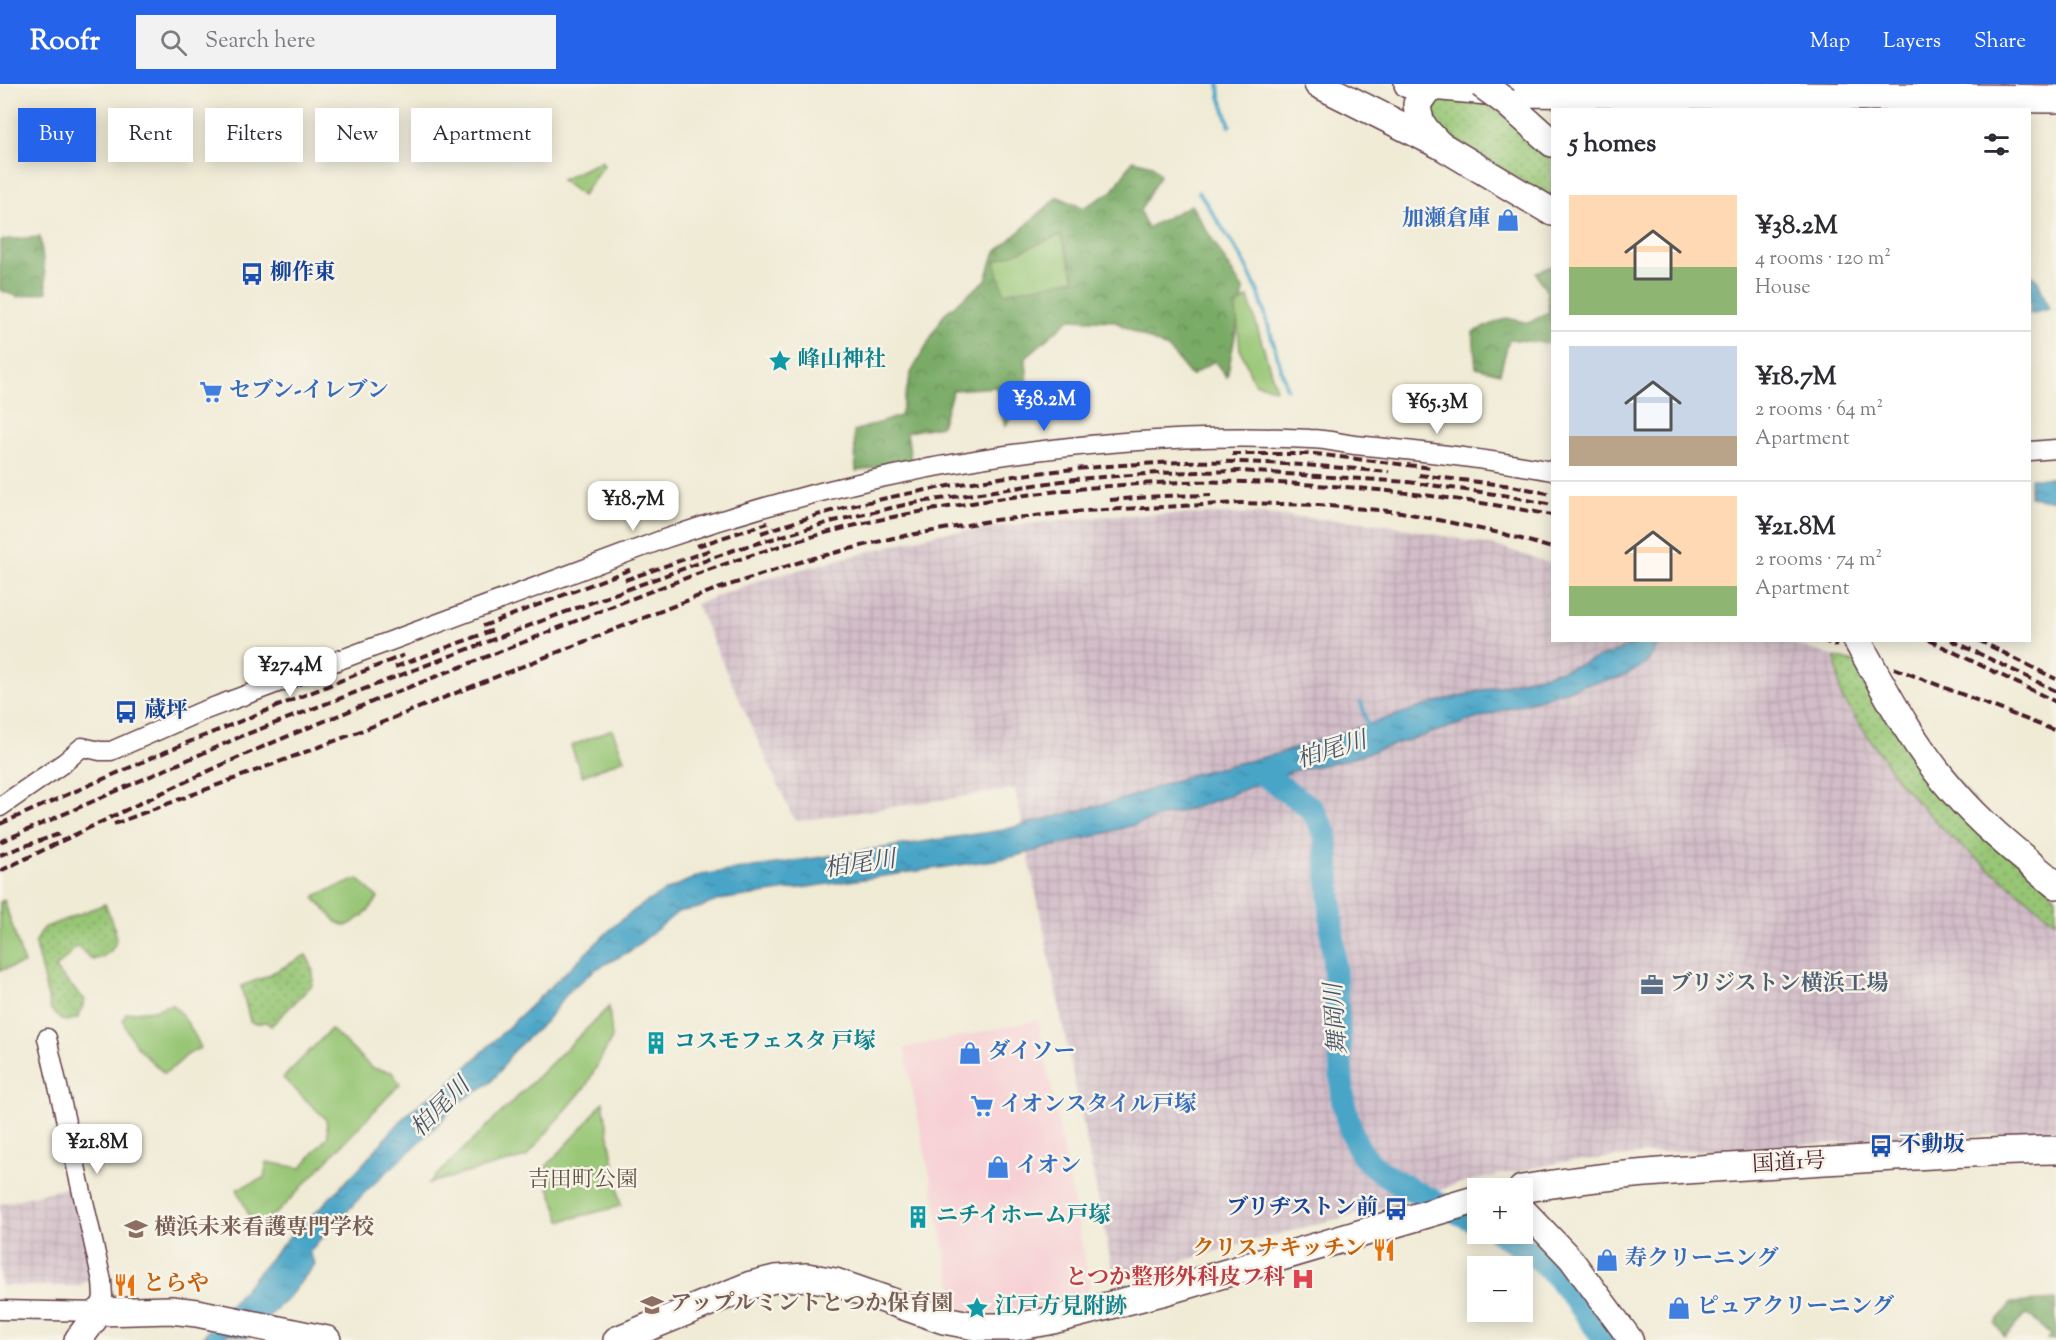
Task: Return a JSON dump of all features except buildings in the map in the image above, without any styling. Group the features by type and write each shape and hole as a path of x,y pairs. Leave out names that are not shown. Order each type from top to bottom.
{"highway":[{"path":"1318,84 1440,145 1551,211"},
{"path":"1482,84 1551,142"},
{"path":"1386,119 1400,119 1409,113 1418,92"},
{"path":"1418,92 2056,99"},
{"path":"1418,92 1418,119 1440,145"},
{"path":"1858,642 1914,740 1953,791 1994,834 2056,885"},
{"name":"国道1号","path":"1533,1187 1577,1179 1757,1165 2056,1150"},
{"path":"617,1340 751,1285 775,1279 807,1277 835,1282 944,1320 980,1327 1014,1327 1049,1322 1162,1292 1467,1201"},
{"path":"78,1340 99,1312 171,1310 309,1337"}],"main road":[{"path":"1533,1219 1571,1259 1631,1340"}],"street":[{"path":"0,807 65,762 82,747 111,751 200,712 664,539 743,513 876,479 946,465 1057,448 1239,437 1314,439 1420,451 1551,471"},
{"path":"2031,451 2056,449"},
{"path":"0,1310 99,1312 103,1297 102,1281 47,1038"}],"shaded area":[{"path":"1262,514 1383,524 1504,548 1551,564 1551,642 1788,642 1835,657 1841,696 1950,837 2056,922 2056,1131 1667,1152 1563,1162 1485,1178 1467,1178 1467,1182 1403,1202 1240,1244 1115,1282 1015,789 798,821 793,818 696,604 764,579 940,533 1117,515"},
{"name":"イオン","path":"1038,1020 1090,1285 1086,1298 1044,1308 998,1314 957,1310 904,1048"},
{"path":"73,1186 94,1274 81,1286 0,1286 0,1204"}],"green space":[{"path":"1444,97 1491,104 1551,158 1551,198 1439,130 1431,123 1431,107"},
{"path":"1133,160 1152,165 1160,175 1140,211 1147,228 1191,205 1244,291 1227,377 1214,361 1191,376 1170,350 1114,321 1070,319 1026,357 1028,388 1005,427 996,387 953,390 941,426 907,432 911,461 856,471 854,431 900,416 911,373 944,314 986,280 994,254 1058,197 1083,208 1113,191"},
{"path":"601,161 604,165 582,196 561,180"},
{"path":"1061,235 1075,279 1004,293 995,261"},
{"path":"40,237 47,292 18,297 0,290 0,240"},
{"path":"1551,266 1551,344 1509,339 1500,373 1476,367 1473,332 1507,318 1529,323 1549,312 1547,292 1536,273"},
{"path":"1248,297 1276,389 1254,383 1240,349 1236,307"},
{"path":"1835,657 1855,662 2056,897 2056,922 1950,837 1899,782 1841,696"},
{"path":"612,729 624,759 582,776 571,746"},
{"path":"358,879 378,898 364,915 346,926 337,922 314,898 316,895"},
{"path":"4,900 24,964 0,970 0,902"},
{"path":"105,904 115,930 115,945 111,951 92,960 77,946 55,969 85,1000 78,1018 68,1021 61,1020 51,1010 35,944 43,928"},
{"path":"306,955 312,969 312,985 271,1026 266,1022 255,1024 250,1021 241,986 265,977"},
{"path":"172,1004 181,1014 201,1048 190,1053 164,1073 134,1043 123,1020 126,1013 154,1010"},
{"path":"609,1007 612,1038 586,1086 526,1157 429,1183"},
{"path":"331,1029 372,1068 392,1072 400,1084 279,1211 254,1227 237,1189 264,1178 267,1162 301,1168 328,1136 326,1119 283,1078"},
{"name":"吉田町公園","path":"603,1102 621,1206 561,1221 543,1170"},
{"path":"2055,1300 2056,1340 2047,1340 2050,1335 2027,1313 2005,1337 1995,1324 2011,1303"}],"water":[{"path":"2031,274 2038,281 2049,309 2031,314"},
{"path":"2031,478 2056,478 2056,501 2031,497"},
{"name":"柏尾川","path":"1638,642 1660,642 1646,664 1619,678 1587,684 1342,761 1293,771 1202,805 1102,834 1007,858 719,900 699,908 678,912 630,951 596,969 569,991 546,1021 513,1051 490,1083 460,1101 425,1137 368,1189 309,1252 315,1264 288,1298 247,1337 228,1334 222,1340 200,1340 296,1229 362,1165 405,1116 428,1097 446,1087 615,925 656,896 701,875 1003,830 1124,799 1190,775 1277,754 1440,701 1570,668"}],"waterway":[{"path":"1219,84 1220,96 1230,126"},
{"path":"1199,192 1243,260 1259,294 1287,389"},
{"name":"柏尾川","path":"1361,702 1369,730"},
{"name":"舞岡川","path":"1263,774 1312,809 1326,835 1343,1101 1355,1140 1368,1161 1377,1169 1420,1194 1467,1217"},
{"name":"舞岡川","path":"1518,1244 1547,1266 1559,1279 1605,1340"}],"railway":[{"path":"1232,454 1315,454 1432,468"},
{"path":"761,533 835,510 914,492 1036,473 1118,465 1245,462 1389,472"},
{"path":"0,842 242,736 544,620 734,550 834,521 913,503 1075,479 1159,473 1240,471 1408,482 1509,496 1551,505"},
{"path":"1419,475 1512,486 1551,494"},
{"path":"0,871 213,769 348,711 710,569 806,538 854,526 945,507 1030,495 1116,486 1201,482 1283,483 1360,488 1475,502 1551,515"},
{"path":"1110,500 1211,495"},
{"path":"114,824 348,736 711,591 806,560 893,538 995,520 1084,511 1241,503 1318,505 1401,512 1504,534 1551,548"},
{"path":"697,546 768,523"},
{"path":"625,580 710,550"},
{"path":"483,626 634,568"},
{"path":"395,667 496,629"},
{"path":"1826,642 1837,646"},
{"path":"1933,642 2056,702"},
{"path":"1955,642 2056,691"},
{"path":"1982,642 2056,679"},
{"path":"0,824 179,746 404,655"},
{"path":"1894,668 2056,731"},
{"path":"0,855 59,834"}],"place":[{"name":"加瀬倉庫","path":"1508,220"},
{"name":"柳作東","path":"252,274"},
{"name":"峰山神社","path":"780,361"},
{"name":"セブン-イレブン","path":"211,392"},
{"name":"蔵坪","path":"126,712"},
{"name":"ブリジストン横浜工場","path":"1652,985"},
{"name":"コスモフェスタ 戸塚","path":"656,1043"},
{"name":"ダイソー","path":"970,1053"},
{"name":"イオンスタイル戸塚","path":"982,1106"},
{"name":"不動坂","path":"1881,1146"},
{"name":"イオン","path":"998,1167"},
{"name":"ブリヂストン前","path":"1396,1209"},
{"name":"ニチイホーム戸塚","path":"918,1217"},
{"name":"横浜未来看護専門学校","path":"136,1229"},
{"name":"クリスナキッチン","path":"1384,1250"},
{"name":"寿クリーニング","path":"1607,1260"},
{"name":"とつか整形外科皮フ科","path":"1303,1279"},
{"name":"とらや","path":"125,1285"},
{"name":"アップルミントとつか保育園","path":"652,1305"},
{"name":"江戸方見附跡","path":"977,1308"},
{"name":"ピュアクリーニング","path":"1679,1308"}]}
